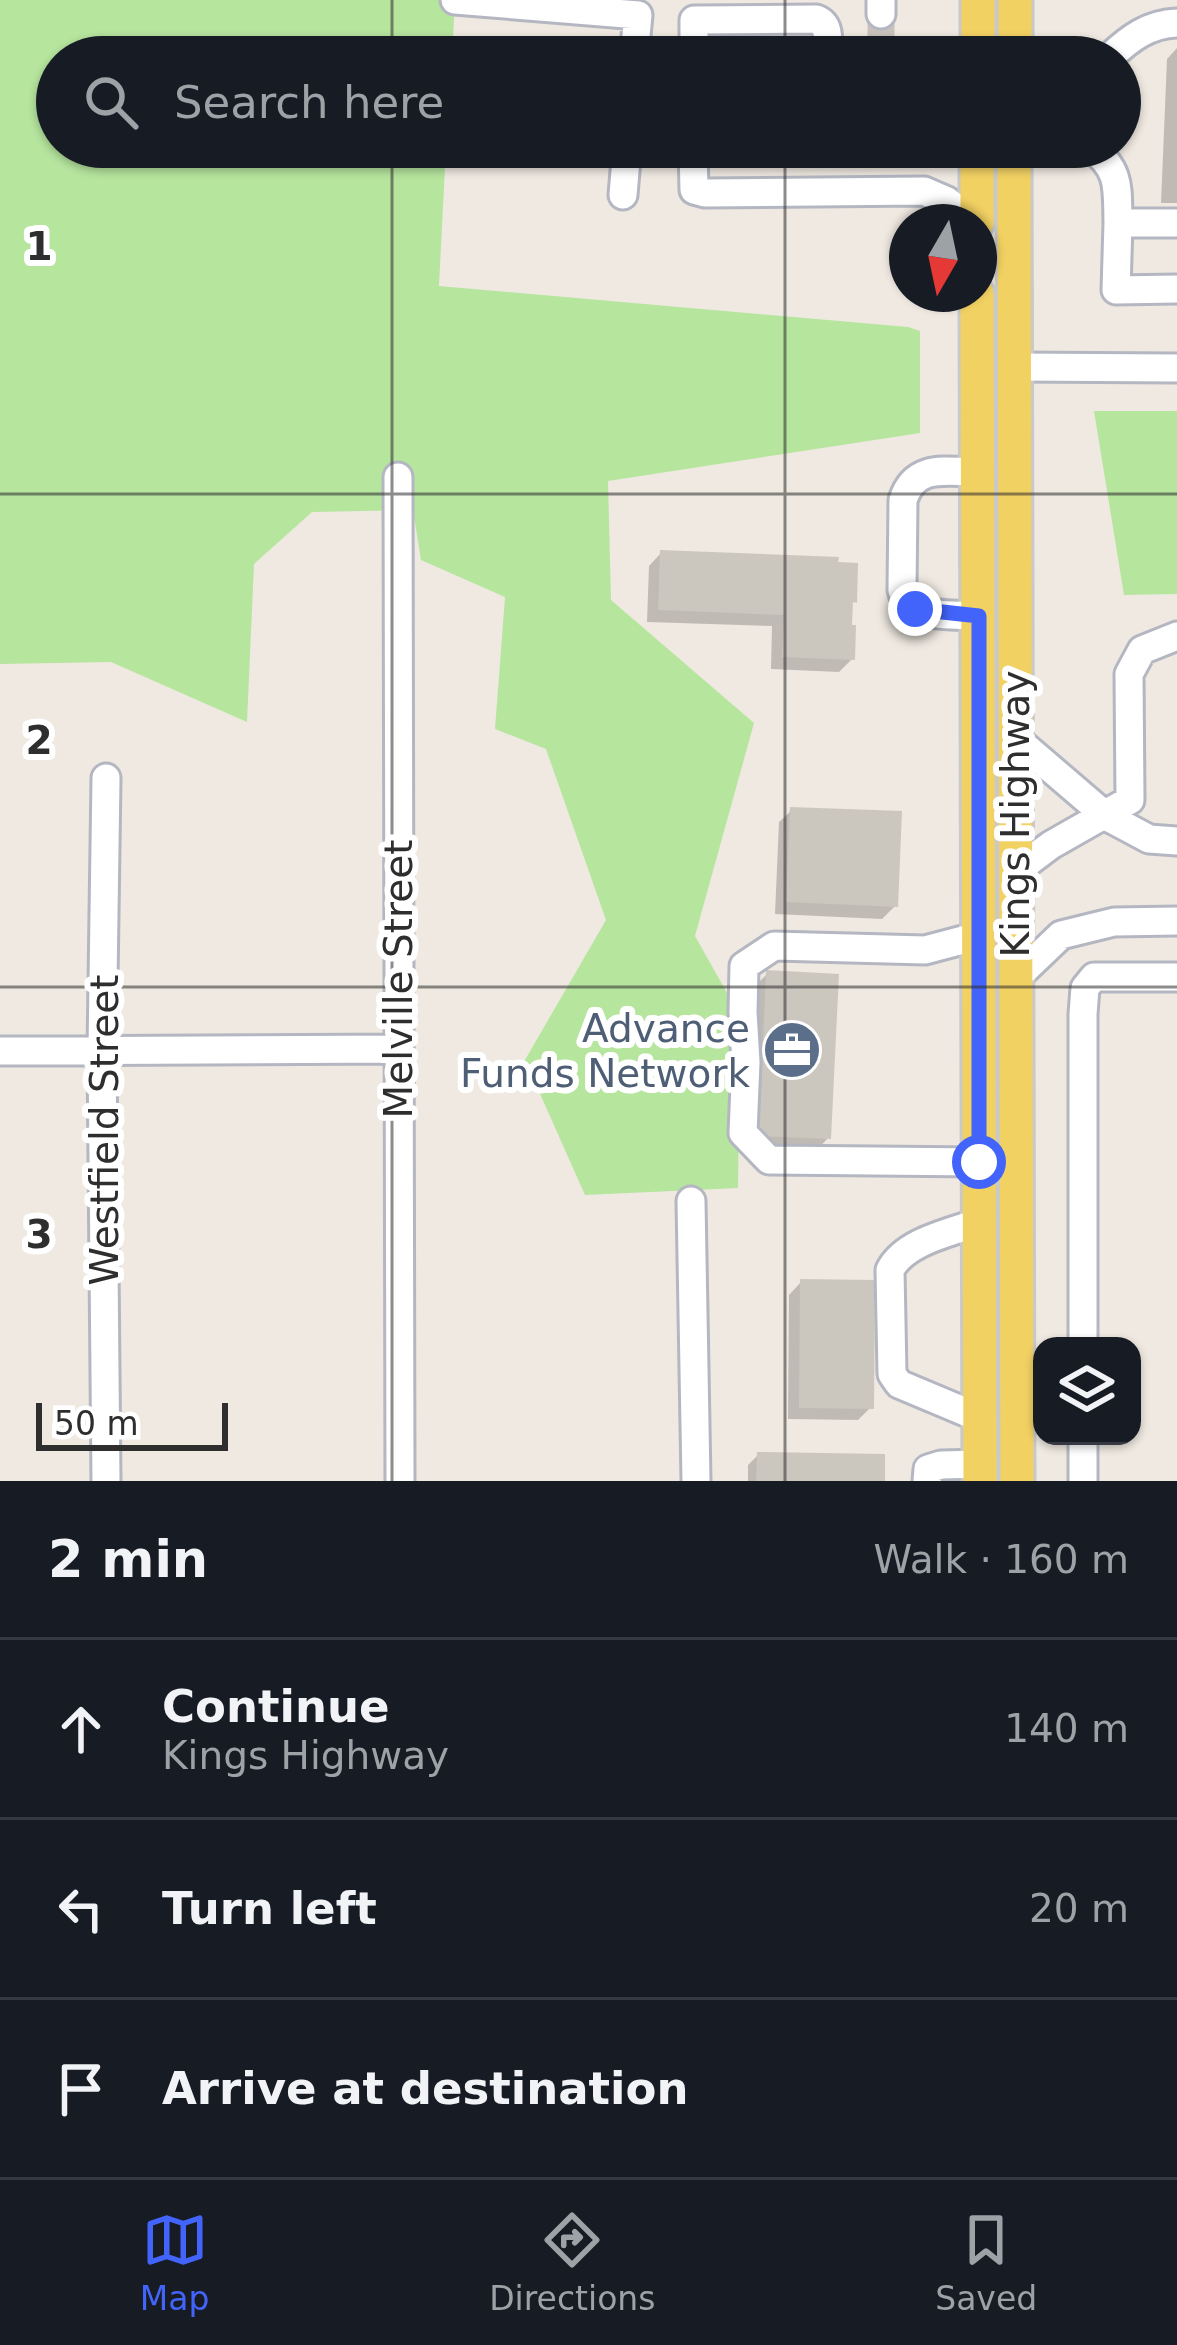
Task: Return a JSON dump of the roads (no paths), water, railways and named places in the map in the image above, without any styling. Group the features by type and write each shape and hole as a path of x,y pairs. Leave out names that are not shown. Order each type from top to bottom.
{"main road":[{"path":"978,0 978,36"},
{"path":"1015,0 1015,36"},
{"path":"976,204 977,168"},
{"name":"Kings Highway","path":"1014,168 1017,1481"},
{"name":"Kings Highway","path":"977,312 980,1473"}],"street":[{"path":"454,0 638,7"},
{"path":"694,10 816,19 823,22 827,36"},
{"path":"1134,36 1160,24 1177,23"},
{"path":"623,195 625,168"},
{"path":"693,168 694,190 705,193 924,191 951,204"},
{"path":"1111,168 1117,185 1116,290 1177,290"},
{"path":"1118,224 1177,224"},
{"path":"1016,368 1177,368"},
{"path":"978,472 934,472 917,476 908,486 903,500 902,590 905,601 915,609 979,616"},
{"name":"Melville Street","path":"398,477 400,1481"},
{"path":"1016,872 1051,845 1130,800 1129,674 1142,650 1177,637"},
{"path":"1015,737 1106,816 1149,839 1177,841"},
{"name":"Westfield Street","path":"106,778 102,1050 106,1481"},
{"path":"1016,978 1061,934 1114,922 1177,921"},
{"path":"978,936 925,950 773,946 745,966 743,1133 769,1160 979,1162"},
{"path":"1083,1337 1084,988 1094,977 1177,977"},
{"path":"0,1051 398,1049"},
{"path":"691,1201 696,1481"},
{"path":"979,1222 910,1248 896,1258 890,1270 892,1374 899,1384 980,1418"},
{"path":"1083,1445 1083,1481"},
{"path":"928,1475 941,1466 980,1473"}],"tunnel":[{"path":"881,14 881,36"}],"place":[{"name":"Advance Funds Network","path":"792,1050"}]}
